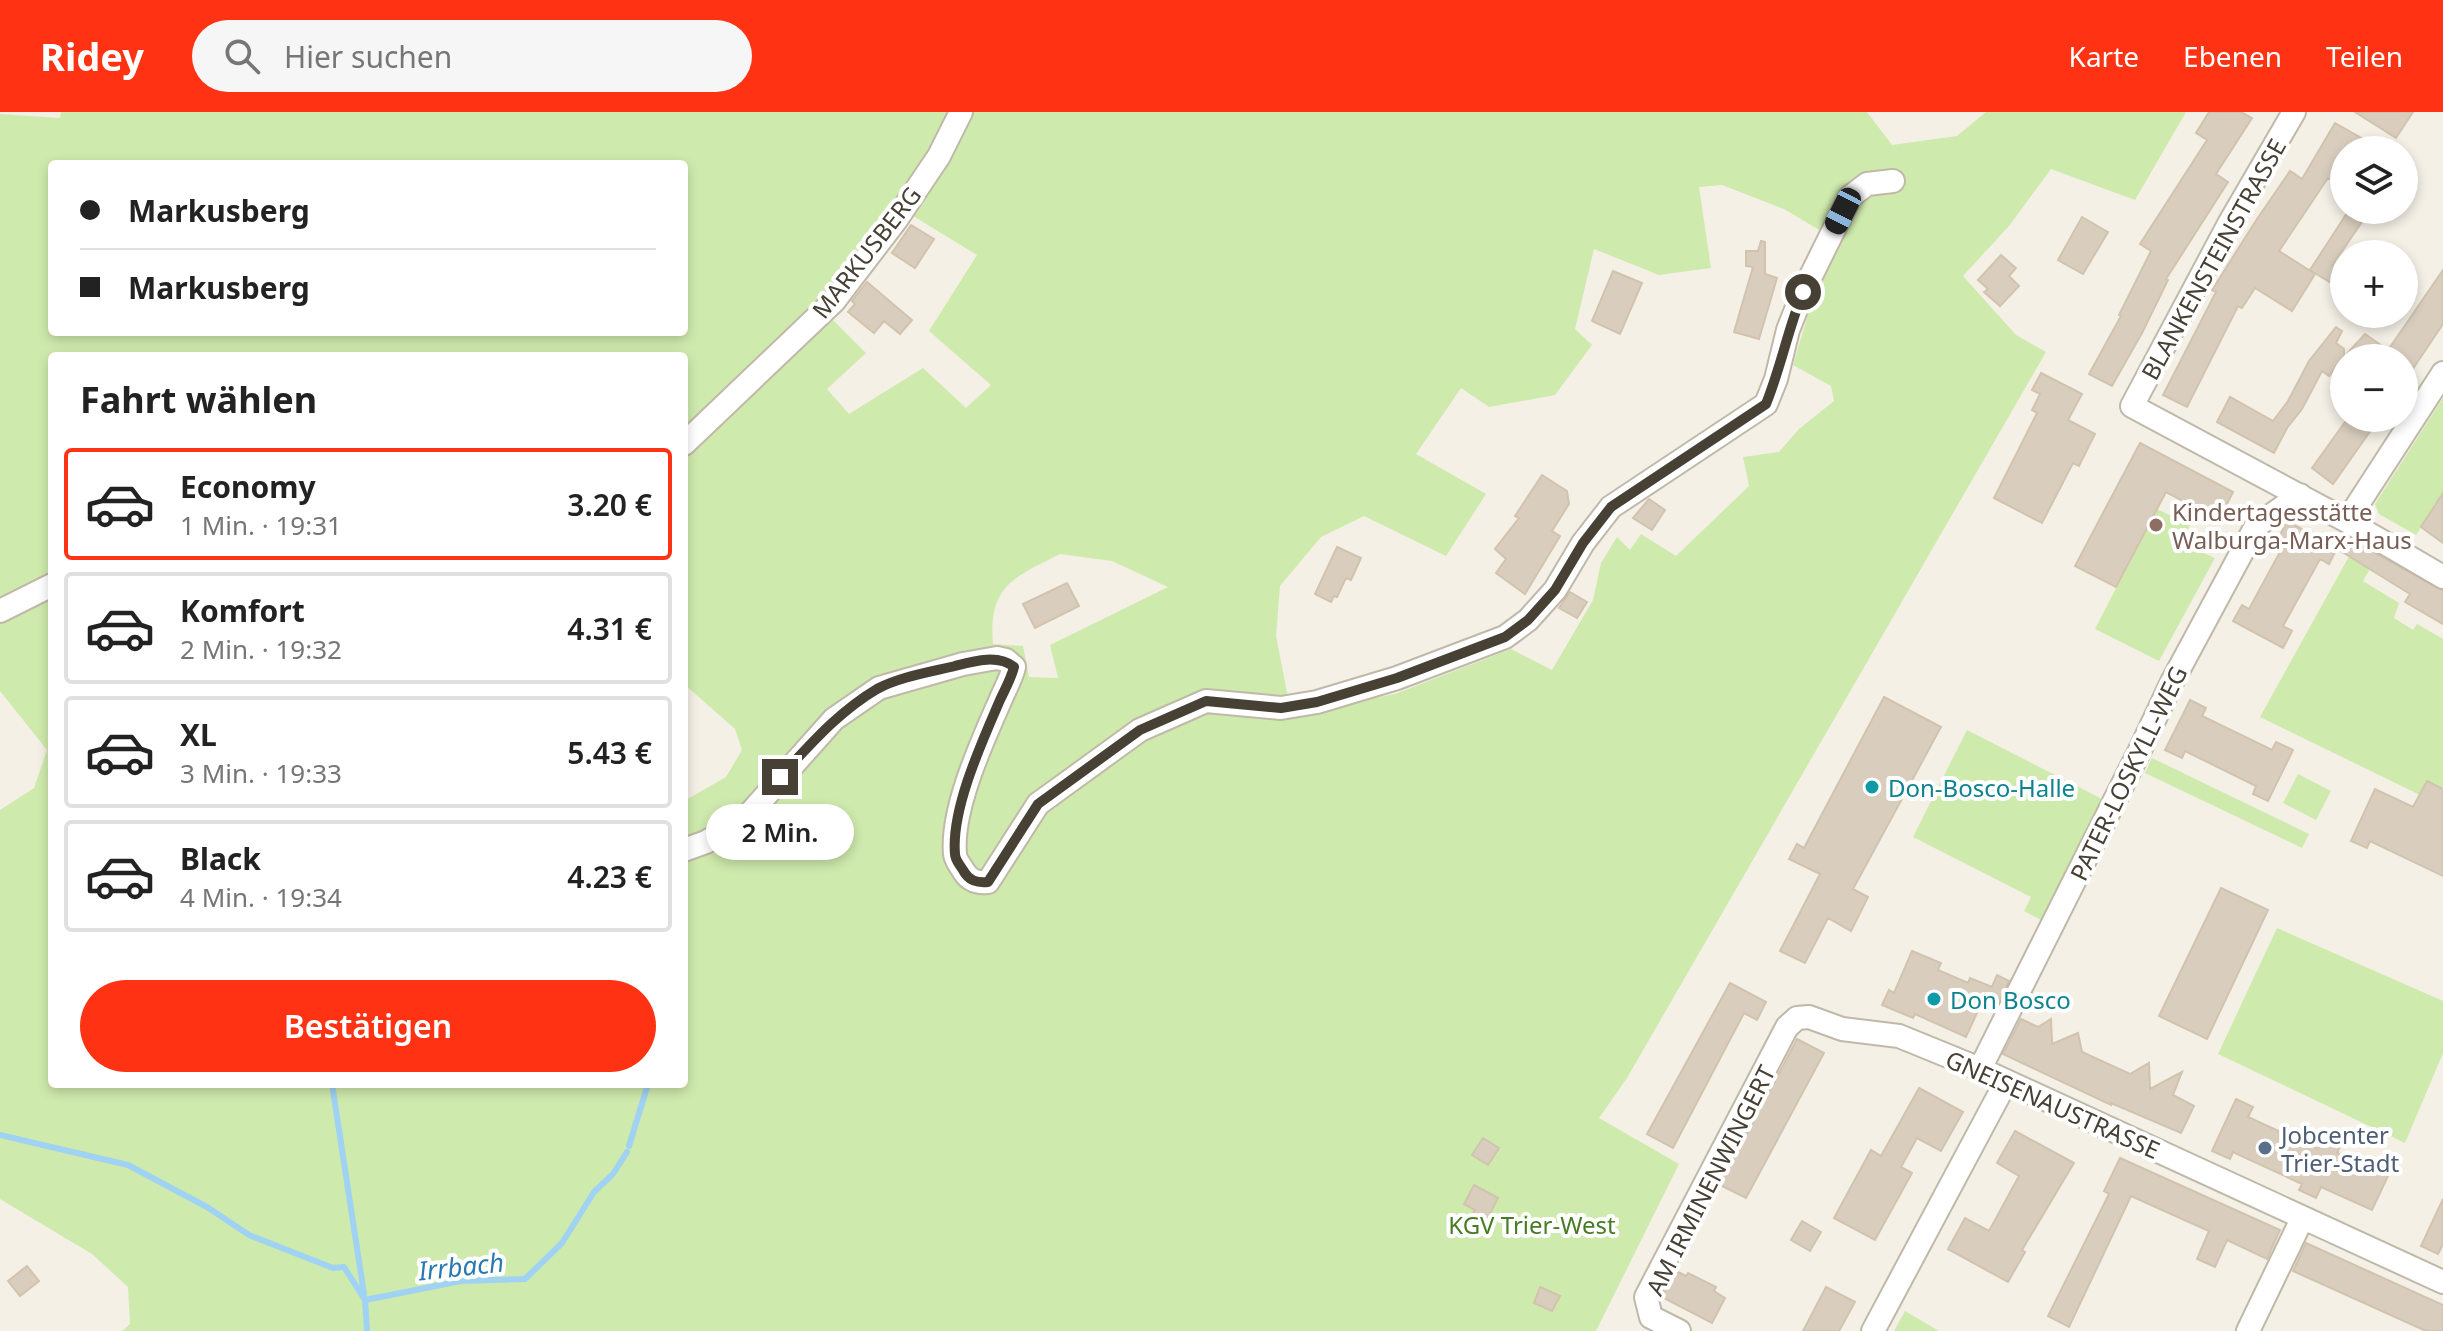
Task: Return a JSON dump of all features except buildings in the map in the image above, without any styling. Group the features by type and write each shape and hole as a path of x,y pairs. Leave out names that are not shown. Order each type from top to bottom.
{"street":[{"name":"MARKUSBERG","path":"688,440 834,301 896,220 939,156 961,112"},
{"name":"BLANKENSTEINSTRASSE","path":"2294,112 2230,222 2132,406 2300,495"},
{"path":"688,849 744,820 834,719 879,688 919,675 997,658 1006,660 1014,667 979,752 959,812 955,856 967,877 978,883 988,882 1038,804 1140,730 1206,701 1281,708 1317,702 1397,678 1505,637 1528,620 1555,590 1583,543 1611,507 1766,404 1803,292 1850,197 1867,184 1893,181"},
{"path":"2347,521 2443,373"},
{"path":"2300,495 2443,577"},
{"name":"PATER-LOSKYLL-WEG","path":"1980,1069 2172,682 2256,526 2300,495"},
{"path":"0,611 48,587"},
{"name":"GNEISENAUSTRASSE","path":"1797,1018 1809,1017 1842,1029 1899,1036 1980,1069 2443,1282"},
{"name":"AM IRMINENWINGERT","path":"1679,1331 1651,1317 1646,1297 1787,1027 1797,1018"},
{"path":"1873,1331 2006,1082"},
{"path":"2248,1331 2302,1219"}],"green space":[{"name":"KGV Trier-West","path":"61,112 1867,112 1892,145 1957,136 1986,112 2186,112 2135,200 2051,169 2009,226 1963,276 2016,335 2046,352 1627,1078 1599,1118 1679,1164 1596,1331 122,1331 130,1324 128,1287 92,1254 0,1199 0,810 34,788 47,750 0,691 0,114 60,118","holes":["1722,185 1784,209 1831,237 1793,365 1831,386 1834,401 1799,429 1779,452 1743,457 1749,486 1676,556 1641,534 1630,550 1617,537 1601,563 1593,600 1552,670 1511,649 1395,694 1291,713 1276,636 1280,586 1321,537 1364,516 1446,556 1486,494 1416,454 1461,388 1489,407 1555,395 1592,345 1575,329 1594,249 1659,275 1711,268 1699,187","895,205 977,255 929,331 991,385 966,408 923,368 849,414 827,389 866,353 817,304","1060,554 1112,561 1168,587 1050,645 1058,678 1029,677 1023,646 993,644 995,608 1000,596 1018,577"]},
{"path":"2443,398 2443,492 2416,535 2379,514 2375,504"},
{"path":"2157,509 2190,525 2181,543 2215,558 2159,661 2095,629"},
{"path":"2357,542 2379,553 2363,581 2399,603 2394,618 2413,630 2417,624 2443,639 2443,789 2420,795 2260,717"},
{"path":"1967,730 2102,799 2045,922 2024,911 2031,897 1913,837"},
{"path":"2152,758 2309,834 2302,848 2145,773"},
{"path":"2298,774 2331,791 2316,820 2283,803"},
{"path":"2277,928 2443,1001 2443,1053 2405,1143 2218,1054"},
{"path":"1905,1311 1939,1331 1894,1331"}],"waterway":[{"path":"333,1088 364,1294"},
{"name":"Irrbach","path":"629,1146 647,1088"},
{"path":"0,1135 128,1165 207,1207 249,1235 333,1268 344,1267 365,1300"},
{"name":"Irrbach","path":"367,1331 365,1300 461,1281 525,1279 562,1243 594,1192 613,1174 627,1152"}],"place":[{"name":"Kindertagesstätte Walburga-Marx-Haus","path":"2156,525"},
{"name":"Don-Bosco-Halle","path":"1872,787"},
{"name":"Don Bosco","path":"1934,999"},
{"name":"Jobcenter Trier-Stadt","path":"2265,1148"}],"route":[{"path":"780,777 834,719 879,688 963,664 997,658 1006,660 1014,667 1011,679 970,777 959,812 955,856 967,877 978,883 988,882 1038,804 1140,730 1206,701 1281,708 1317,702 1397,678 1505,637 1528,620 1555,590 1583,543 1611,507 1766,404 1803,292"}]}
